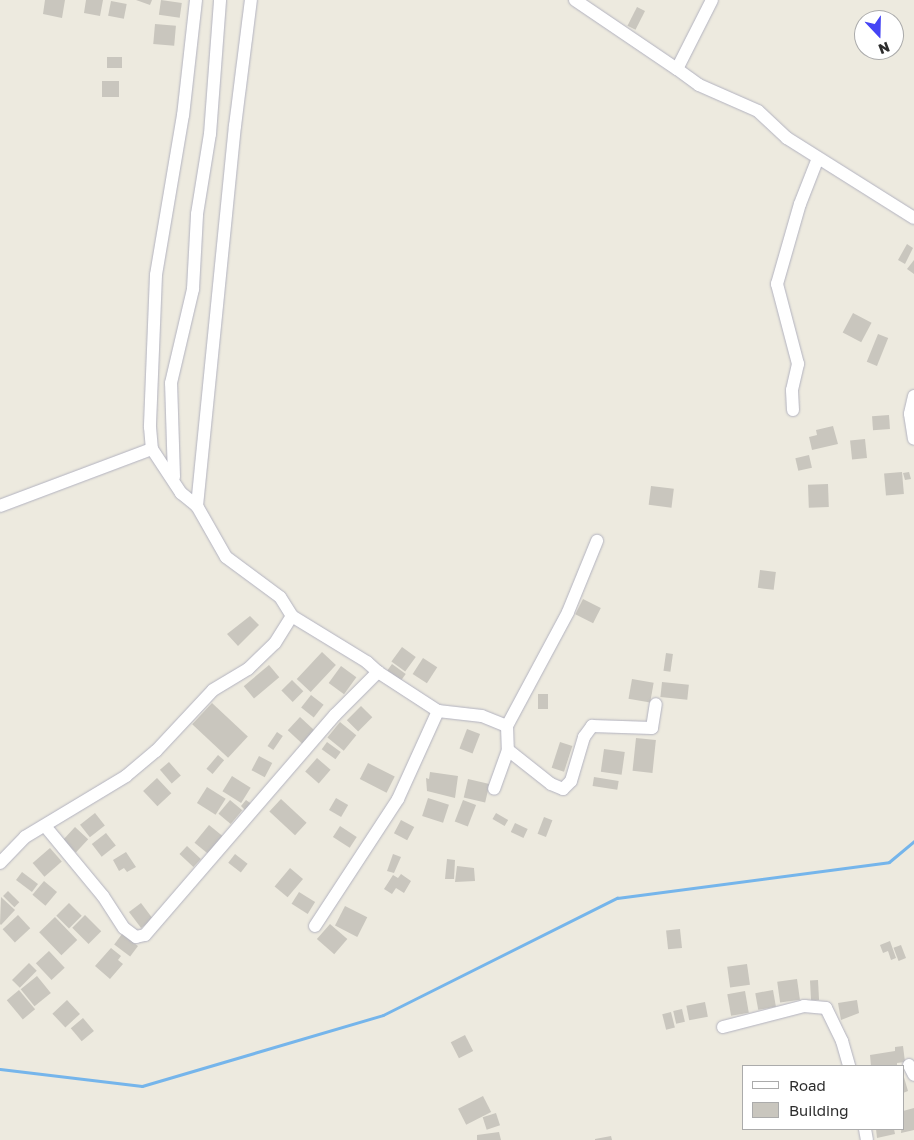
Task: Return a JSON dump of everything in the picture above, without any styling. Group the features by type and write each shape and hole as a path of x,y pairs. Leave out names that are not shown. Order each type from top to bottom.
{"street":[{"path":"196,0 183,115 155,292 152,449 174,477 181,493 197,506 226,557 280,597 292,616 367,662 378,672 438,711 482,716 508,726"},
{"path":"174,477 171,384 193,289 197,214 210,134 220,0"},
{"path":"197,506 235,126 251,0"},
{"path":"575,0 700,85 758,110 787,138 914,218"},
{"path":"677,70 712,0"},
{"path":"793,410 792,390 798,364 790,327 777,293 777,284 800,204 818,158"},
{"path":"914,396 910,414 914,439"},
{"path":"0,506 152,449"},
{"path":"494,789 508,750 508,726 568,612 598,541"},
{"path":"0,863 25,837 126,776 156,751 213,690 248,669 275,643 292,616"},
{"path":"44,826 103,896 124,928 136,937 145,935 335,716 378,672"},
{"path":"508,750 551,784 563,789 571,781 584,737 592,726 652,728 656,704"},
{"path":"315,926 398,799 438,711"},
{"path":"723,1027 804,1006 826,1008 842,1041 849,1065"}],"building":[{"path":"45,0 65,0 62,18 43,14"},
{"path":"86,0 103,0 100,16 84,13"},
{"path":"136,0 152,0 150,5"},
{"path":"161,0 182,3 180,18 159,15"},
{"path":"111,1 127,4 124,19 108,16"},
{"path":"637,7 645,11 635,30 627,26"},
{"path":"155,24 176,26 174,46 153,44"},
{"path":"107,57 122,57 122,68 107,68"},
{"path":"102,81 119,81 119,97 102,97"},
{"path":"907,244 913,248 905,264 898,260"},
{"path":"914,260 914,274 907,269"},
{"path":"853,313 872,323 861,342 843,332"},
{"path":"878,334 888,338 877,366 867,362"},
{"path":"889,415 890,429 873,430 872,416"},
{"path":"833,426 838,444 812,450 809,437 817,435 816,430"},
{"path":"865,439 867,458 852,459 850,441"},
{"path":"809,455 812,468 798,471 795,458"},
{"path":"902,472 904,494 886,495 884,474"},
{"path":"909,472 911,479 905,480 903,473"},
{"path":"828,484 829,507 809,508 808,485"},
{"path":"651,486 674,489 672,508 649,505"},
{"path":"760,570 776,572 774,590 758,588"},
{"path":"583,599 601,608 593,623 575,614"},
{"path":"250,616 259,625 238,646 227,634"},
{"path":"402,647 416,657 405,672 391,662"},
{"path":"322,652 336,665 311,692 297,679"},
{"path":"666,653 673,654 670,672 663,671"},
{"path":"423,658 437,667 427,683 413,674"},
{"path":"392,664 406,674 401,680 387,670"},
{"path":"269,665 279,677 254,698 244,686"},
{"path":"341,666 356,677 344,694 329,683"},
{"path":"632,679 654,683 650,703 629,699"},
{"path":"292,680 303,691 293,702 281,691"},
{"path":"662,682 689,685 687,700 660,697"},
{"path":"538,694 548,694 548,709 538,709"},
{"path":"311,695 324,705 314,717 301,708"},
{"path":"212,703 248,736 228,758 192,724"},
{"path":"361,706 372,717 358,731 347,720"},
{"path":"300,717 315,731 303,744 288,730"},
{"path":"340,722 356,735 344,751 327,738"},
{"path":"467,729 480,734 473,754 459,749"},
{"path":"277,732 283,736 273,750 267,746"},
{"path":"636,738 656,740 652,773 633,771"},
{"path":"327,742 341,752 335,759 322,749"},
{"path":"560,742 572,746 564,772 552,768"},
{"path":"604,749 625,752 622,775 601,772"},
{"path":"218,755 224,760 213,774 206,769"},
{"path":"259,756 272,763 265,777 251,770"},
{"path":"317,758 331,770 319,783 305,772"},
{"path":"169,762 181,776 172,783 160,770"},
{"path":"368,763 395,777 387,793 360,779"},
{"path":"430,772 458,776 455,798 427,791 426,778 429,779"},
{"path":"232,776 251,788 241,803 222,791"},
{"path":"594,777 619,781 617,790 593,786"},
{"path":"157,778 171,793 157,806 143,791"},
{"path":"468,779 489,784 485,802 464,798"},
{"path":"207,787 226,799 216,815 197,803"},
{"path":"336,798 348,805 341,817 329,810"},
{"path":"428,798 449,805 443,823 422,816"},
{"path":"281,799 307,823 295,835 269,811"},
{"path":"230,800 242,810 231,824 218,814"},
{"path":"246,800 253,805 247,812 241,806"},
{"path":"463,800 476,805 468,826 455,821"},
{"path":"95,813 105,826 90,837 80,825"},
{"path":"496,813 508,820 505,826 492,819"},
{"path":"544,817 552,820 546,837 538,834"},
{"path":"401,820 414,827 407,840 394,833"},
{"path":"515,823 528,829 523,838 511,832"},
{"path":"209,825 224,837 209,855 195,843"},
{"path":"340,826 357,837 350,848 333,837"},
{"path":"75,827 88,839 76,852 63,840"},
{"path":"106,833 116,846 102,857 92,844"},
{"path":"187,846 201,859 193,867 179,854"},
{"path":"50,848 62,862 44,877 33,863"},
{"path":"126,852 136,867 127,872 124,868 119,871 113,860"},
{"path":"235,854 248,864 241,873 228,863"},
{"path":"393,854 401,857 394,873 387,871"},
{"path":"447,859 455,860 454,879 445,879"},
{"path":"457,866 474,868 475,881 455,882"},
{"path":"290,868 303,879 288,897 275,886"},
{"path":"22,872 38,884 32,892 16,880"},
{"path":"401,874 411,881 404,893 396,888 392,894 384,889 393,875 398,878"},
{"path":"44,881 57,892 45,906 32,895"},
{"path":"8,891 19,902 14,907 3,896"},
{"path":"299,892 315,902 308,914 292,904"},
{"path":"1,897 15,910 1,925 0,924"},
{"path":"69,903 82,916 69,928 56,916"},
{"path":"141,903 153,919 141,928 129,912"},
{"path":"345,906 367,917 357,937 335,926"},
{"path":"18,915 30,928 15,942 3,929"},
{"path":"85,915 101,931 89,944 72,928"},
{"path":"55,917 77,940 61,955 39,932"},
{"path":"330,924 347,939 334,954 317,939"},
{"path":"680,929 682,948 668,949 666,930"},
{"path":"122,934 138,946 130,956 114,944"},
{"path":"890,941 896,958 891,960 888,951 883,953 880,945"},
{"path":"901,945 906,958 899,961 894,948"},
{"path":"111,948 121,956 118,960 123,964 110,979 95,966"},
{"path":"49,951 65,968 52,980 36,963"},
{"path":"29,963 37,971 20,988 12,980"},
{"path":"747,964 750,985 730,988 727,967"},
{"path":"37,976 51,993 35,1006 21,989"},
{"path":"797,979 800,1000 780,1003 777,982"},
{"path":"810,980 818,980 819,1000 811,1000"},
{"path":"19,990 35,1009 23,1019 7,1000"},
{"path":"773,990 776,1007 758,1010 755,993"},
{"path":"745,991 749,1013 731,1016 727,994"},
{"path":"67,1000 80,1014 65,1028 52,1014"},
{"path":"857,1000 859,1013 841,1020 838,1003"},
{"path":"705,1002 708,1017 689,1020 686,1006"},
{"path":"682,1009 685,1022 676,1024 673,1011"},
{"path":"671,1012 675,1028 666,1030 662,1014"},
{"path":"83,1018 94,1031 82,1041 71,1028"},
{"path":"465,1035 473,1051 459,1058 451,1042"},
{"path":"903,1046 905,1062 897,1063 897,1065 871,1065 870,1055 895,1051 895,1047"},
{"path":"904,1077 908,1091 904,1093"},
{"path":"483,1096 491,1112 466,1125 458,1109"},
{"path":"914,1108 914,1130 901,1133 901,1130 904,1130 904,1111"},
{"path":"496,1113 500,1125 487,1130 483,1117"},
{"path":"876,1130 894,1130 895,1134 877,1138"},
{"path":"499,1132 501,1140 477,1140 477,1135"},
{"path":"611,1136 612,1140 595,1140 595,1139"}],"waterway":[{"path":"0,1069 142,1086 383,1015 617,898 889,862 914,841"}]}
